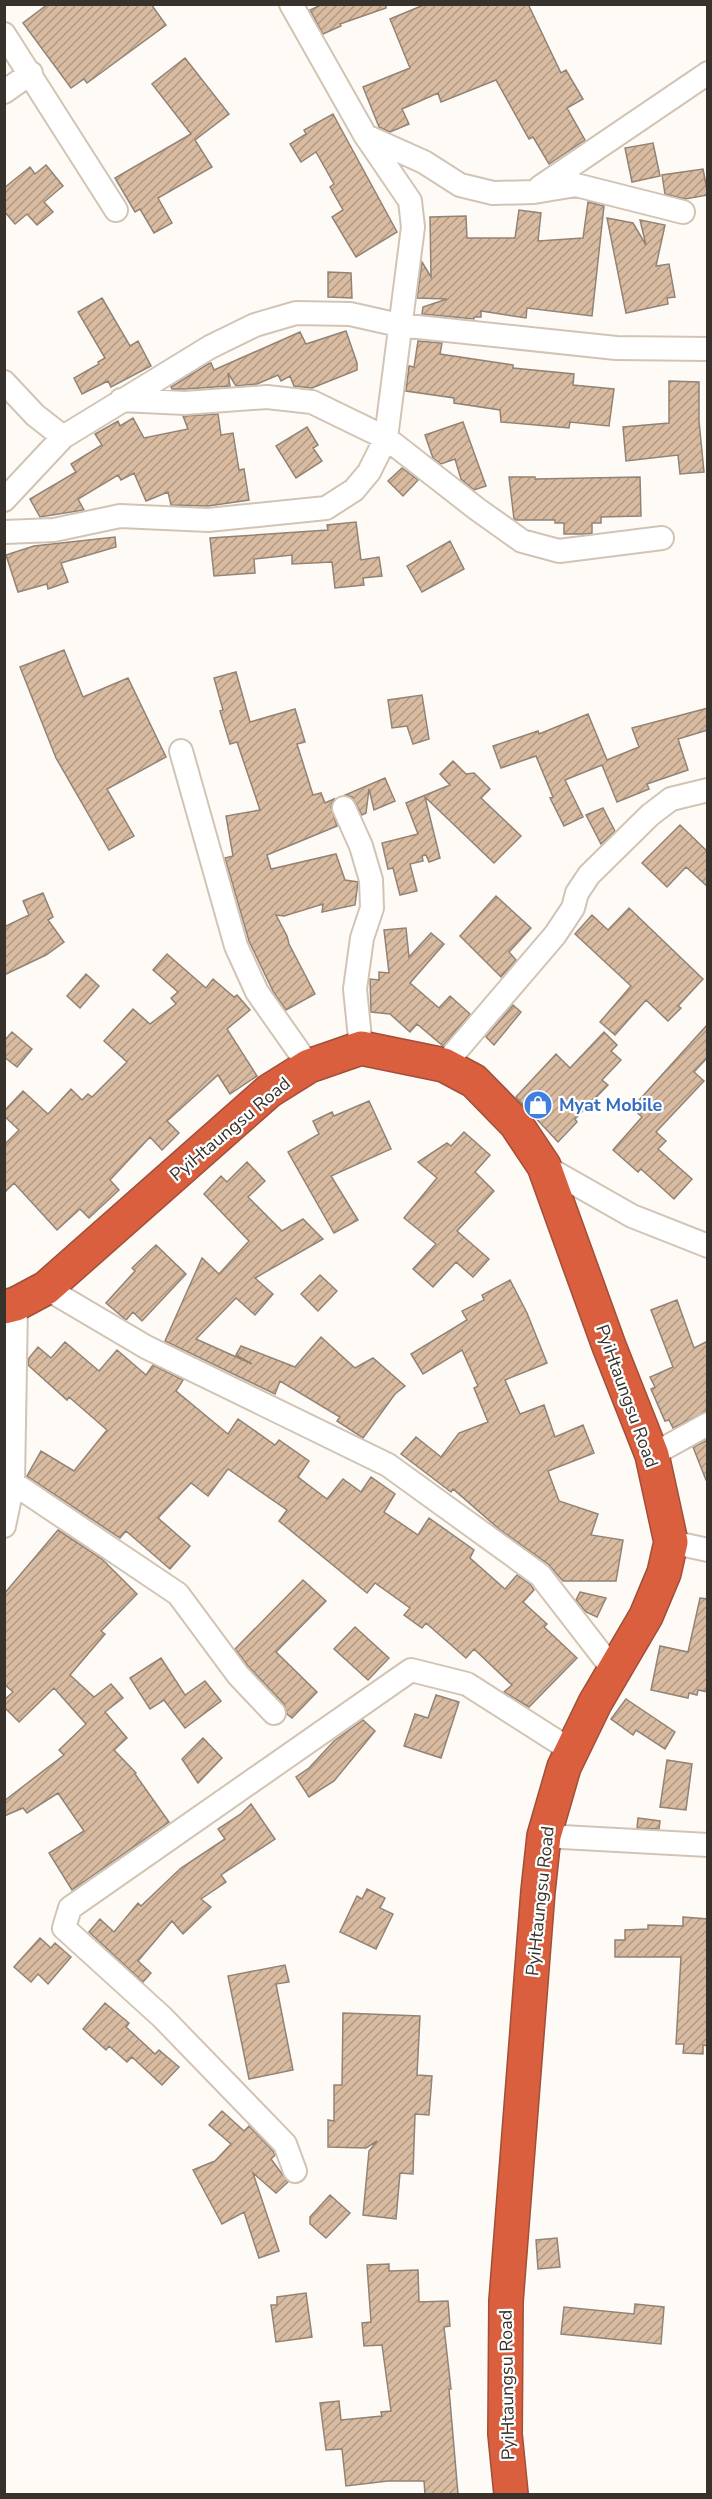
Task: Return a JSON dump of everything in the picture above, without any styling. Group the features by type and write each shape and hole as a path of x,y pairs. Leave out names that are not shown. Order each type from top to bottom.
{"highway":[{"name":"PyiHtaungsu Road","path":"10,1305 46,1288 269,1091 309,1066 361,1048 444,1065 474,1081 516,1124 544,1166 609,1346 652,1455 671,1542 664,1573 646,1616 595,1703 564,1767 544,1836 506,2301 505,2434 511,2494"}],"street":[{"path":"4,532 54,530 120,516 208,520 326,508 354,490 369,472 386,438 413,227 410,201 365,135 291,4"},
{"path":"4,34 31,73 116,210"},
{"path":"4,92 31,73"},
{"path":"534,192 708,73"},
{"path":"365,135 424,162 460,185 493,193 534,192 576,185 683,212"},
{"path":"4,500 63,437 210,347 255,326 296,313 350,314 399,325 616,348 708,349"},
{"path":"4,381 35,415 63,437"},
{"path":"121,400 185,403 267,398 312,402 386,438 522,541 559,550 662,538"},
{"path":"181,751 236,946 257,992 309,1066"},
{"path":"444,1065 555,935 573,908 577,893 589,875 664,804 672,799 708,790"},
{"path":"344,808 361,846 371,880 372,908 362,938 355,989 361,1048"},
{"path":"544,1166 632,1216 708,1246"},
{"path":"46,1288 146,1347 388,1465 540,1575 615,1672"},
{"path":"4,1526 13,1483 10,1305"},
{"path":"652,1455 708,1424"},
{"path":"13,1483 178,1594 238,1675 274,1713"},
{"path":"671,1542 708,1550"},
{"path":"296,2170 285,2144 162,2018 64,1928 70,1908 411,1670 467,1684 572,1751"},
{"path":"544,1836 708,1845"}],"building":[{"path":"48,4 151,4 166,25 87,83 84,79 71,88 23,23"},
{"path":"323,4 386,4 386,8 340,24 341,26 323,34 310,10"},
{"path":"426,4 528,4 561,73 566,70 583,99 567,108 585,140 549,164 533,137 529,139 496,80 441,102 438,93 402,109 409,124 390,132 379,127 363,87 410,68 390,19"},
{"path":"185,58 229,114 195,140 212,167 158,198 172,223 154,233 140,209 135,212 115,178 191,134 152,84"},
{"path":"333,114 397,232 356,257 332,217 343,210 330,187 334,184 316,152 301,162 290,144 306,134 304,130"},
{"path":"653,143 660,176 632,182 625,148"},
{"path":"46,165 63,186 44,202 53,212 37,225 27,214 15,224 4,211 4,188 30,167 35,174"},
{"path":"703,169 708,195 685,199 665,194 662,175"},
{"path":"588,202 604,206 592,316 527,308 526,318 481,311 481,317 474,317 474,319 422,314 423,307 447,299 417,298 422,262 431,277 430,217 466,216 467,238 515,238 519,210 541,213 538,241 583,238"},
{"path":"607,218 633,223 646,245 640,220 665,225 656,266 669,264 675,297 667,298 668,304 626,313"},
{"path":"328,272 351,273 352,298 328,297"},
{"path":"102,298 130,346 138,341 151,366 111,387 108,381 82,394 74,378 105,358 78,312"},
{"path":"346,331 357,363 357,370 312,388 294,386 290,376 281,381 278,375 257,384 236,386 228,373 230,386 185,389 172,389 171,387 208,364 211,363 214,370 300,332 306,344"},
{"path":"418,341 442,343 440,354 513,365 513,368 574,374 573,385 614,389 609,426 570,422 569,428 501,422 500,410 454,403 454,398 406,391 409,366 414,367"},
{"path":"669,381 699,382 699,421 704,472 680,474 678,455 626,461 623,427 669,423"},
{"path":"218,414 221,435 233,433 239,470 244,469 249,500 208,506 171,505 168,492 146,501 134,473 121,480 118,475 78,499 84,510 40,517 30,499 76,472 71,464 102,445 95,434 118,421 120,426 133,418 144,438 188,429 183,416"},
{"path":"463,422 486,486 474,490 461,479 455,459 441,464 433,458 425,435"},
{"path":"307,427 318,445 313,448 322,461 296,478 276,446"},
{"path":"402,468 418,480 403,496 388,481"},
{"path":"509,477 535,477 535,479 640,477 641,516 601,517 601,523 592,523 592,533 585,534 564,534 564,523 555,523 555,520 516,520 514,519"},
{"path":"356,522 361,560 379,557 382,576 363,578 364,585 335,588 332,562 292,564 292,555 254,559 255,573 214,576 210,538 328,530 327,525"},
{"path":"115,537 116,547 61,563 68,582 48,589 47,584 18,592 6,555 34,546"},
{"path":"450,541 464,569 422,592 407,566"},
{"path":"64,650 83,697 128,678 166,757 107,789 134,836 109,850 56,758 20,667"},
{"path":"236,672 250,722 295,709 305,742 297,744 313,795 321,793 325,803 334,799 331,807 337,826 267,855 271,869 336,854 345,880 358,882 355,905 322,912 323,904 284,916 276,915 315,994 286,1010 274,993 249,941 225,858 233,856 226,816 260,810 237,742 230,744 220,711 223,710 214,678"},
{"path":"422,695 429,739 413,744 407,726 392,728 388,700"},
{"path":"708,708 708,730 678,739 688,770 647,784 649,789 617,802 602,765 565,780 583,817 564,826 550,798 553,797 536,756 501,768 493,746 538,731 539,734 588,714 607,760 639,747 632,728"},
{"path":"453,761 466,774 474,773 490,789 481,798 521,836 494,863 425,797 440,858 429,862 426,855 422,856 423,861 410,864 417,891 400,895 393,868 388,869 382,843 418,834 406,803 450,785 440,774"},
{"path":"385,778 395,801 374,810 369,789 366,813 362,815 352,797 345,795"},
{"path":"603,808 615,831 601,844 586,815"},
{"path":"680,825 708,852 708,887 686,867 667,887 642,863"},
{"path":"43,893 53,917 48,920 64,942 46,955 4,975 4,927 29,915 23,901"},
{"path":"496,896 531,928 509,952 516,960 501,977 460,936"},
{"path":"629,908 703,979 678,1006 681,1008 668,1021 646,1000 615,1035 600,1022 631,986 575,934 592,915 608,930"},
{"path":"406,928 409,957 431,933 444,944 410,983 439,1008 450,996 470,1014 443,1046 417,1024 410,1032 390,1014 371,1012 370,979 379,980 379,972 389,973 384,930"},
{"path":"167,954 206,988 213,979 234,997 237,995 250,1010 227,1029 257,1076 230,1094 218,1075 167,1121 179,1133 162,1150 150,1137 110,1180 119,1190 89,1218 80,1209 57,1230 14,1183 4,1193 4,1145 19,1130 4,1116 4,1111 23,1091 48,1114 71,1089 82,1100 88,1094 92,1097 127,1062 104,1041 133,1009 150,1024 176,1004 171,998 178,992 153,970"},
{"path":"86,974 99,986 80,1008 67,996"},
{"path":"513,1005 521,1012 494,1045 486,1037"},
{"path":"708,1024 708,1057 694,1072 704,1081 656,1132 666,1141 658,1149 692,1179 674,1199 641,1169 638,1172 613,1150 642,1117 632,1108"},
{"path":"12,1032 32,1049 17,1067 4,1057 4,1041"},
{"path":"604,1032 617,1045 611,1051 621,1060 602,1080 608,1085 575,1119 577,1122 558,1142 516,1097 556,1054 570,1068"},
{"path":"369,1101 391,1149 331,1176 358,1220 334,1233 288,1152 319,1134 313,1121 332,1112 334,1116"},
{"path":"464,1132 490,1155 475,1172 494,1191 457,1231 489,1259 473,1277 456,1262 433,1287 413,1269 436,1244 404,1218 437,1178 418,1162 447,1143 451,1146"},
{"path":"247,1162 265,1181 248,1197 282,1231 303,1219 323,1239 255,1278 273,1294 255,1315 236,1298 196,1339 252,1364 236,1355 241,1346 295,1367 321,1337 355,1368 373,1358 405,1386 395,1394 363,1438 337,1421 340,1417 280,1381 275,1394 165,1341 202,1258 219,1274 249,1241 204,1194 221,1176 227,1182"},
{"path":"156,1245 186,1274 142,1321 133,1312 126,1320 106,1303 135,1271 132,1268"},
{"path":"320,1275 337,1291 318,1311 301,1294"},
{"path":"510,1280 527,1313 547,1363 505,1380 520,1414 544,1405 555,1437 583,1425 594,1453 548,1471 559,1501 598,1514 591,1535 623,1540 616,1581 563,1581 548,1564 499,1529 453,1489 451,1492 401,1454 416,1437 441,1457 459,1433 488,1422 474,1388 478,1386 462,1350 423,1374 411,1354 467,1320 462,1311 484,1300 482,1295"},
{"path":"677,1300 694,1348 708,1341 708,1411 673,1428 669,1420 665,1421 651,1389 655,1387 650,1377 673,1367 651,1310"},
{"path":"65,1342 99,1371 117,1350 146,1375 153,1365 183,1380 176,1391 228,1434 238,1419 275,1445 279,1440 309,1461 298,1477 327,1499 343,1479 361,1492 371,1477 395,1494 384,1512 418,1535 429,1518 474,1550 470,1558 505,1589 517,1575 531,1585 534,1590 523,1602 547,1624 544,1627 577,1658 529,1707 504,1692 512,1685 474,1649 466,1658 426,1623 422,1628 404,1615 410,1608 375,1583 367,1593 279,1521 287,1510 228,1469 208,1496 191,1483 158,1518 190,1546 170,1569 126,1531 120,1538 27,1476 41,1451 74,1471 107,1430 69,1397 67,1400 28,1365 29,1358 38,1347 51,1358"},
{"path":"708,1440 708,1480 706,1480 693,1447"},
{"path":"58,1530 102,1559 137,1594 101,1631 105,1634 70,1675 94,1697 111,1684 123,1698 105,1712 127,1738 114,1750 136,1773 169,1822 72,1890 49,1853 84,1831 58,1793 27,1813 23,1808 4,1816 4,1801 64,1755 59,1750 86,1724 54,1688 19,1722 4,1707 4,1700 13,1692 4,1684 4,1594"},
{"path":"303,1580 326,1601 276,1652 317,1692 292,1718 287,1714 284,1704 235,1649"},
{"path":"580,1592 606,1598 597,1617 586,1612 576,1600"},
{"path":"700,1598 708,1599 708,1692 698,1690 697,1695 689,1693 688,1698 651,1690 660,1646 688,1652"},
{"path":"355,1627 389,1658 368,1680 334,1649"},
{"path":"161,1658 185,1695 205,1681 221,1701 185,1728 164,1700 150,1709 130,1678"},
{"path":"436,1695 459,1702 441,1758 404,1746 415,1714 428,1718"},
{"path":"626,1699 675,1732 665,1749 636,1730 633,1735 611,1719"},
{"path":"363,1720 375,1731 334,1781 309,1797 296,1777 309,1768 334,1741"},
{"path":"203,1738 222,1758 198,1783 182,1759"},
{"path":"667,1760 692,1764 686,1810 660,1807"},
{"path":"251,1804 275,1839 221,1875 226,1882 201,1899 211,1907 183,1934 172,1921 138,1961 151,1973 143,1982 89,1932 100,1919 114,1932 138,1903 141,1906 181,1868 225,1839 218,1829 241,1814"},
{"path":"638,1818 660,1821 659,1829 637,1828"},
{"path":"367,1889 385,1898 380,1908 393,1914 376,1949 340,1932 357,1896 362,1899"},
{"path":"683,1917 708,1919 708,2046 703,2045 703,2054 683,2053 684,2044 676,2044 681,1957 615,1957 615,1940 625,1940 625,1930 648,1929 648,1925 683,1926"},
{"path":"40,1938 51,1948 55,1943 71,1957 48,1984 38,1974 31,1982 14,1967"},
{"path":"285,1965 289,1982 276,1984 293,2070 249,2079 228,1976"},
{"path":"105,2003 129,2023 126,2027 155,2054 159,2050 179,2067 162,2085 132,2057 127,2062 109,2046 106,2050 83,2029"},
{"path":"343,2013 420,2016 417,2075 432,2076 429,2115 415,2114 413,2174 400,2173 396,2219 363,2215 369,2151 377,2141 366,2148 328,2147 328,2120 334,2121 334,2085 342,2085"},
{"path":"222,2111 244,2131 249,2126 273,2151 275,2155 271,2159 288,2182 276,2193 253,2173 279,2251 259,2258 244,2212 222,2224 193,2170 215,2161 231,2144 209,2125"},
{"path":"330,2195 350,2213 326,2238 310,2224 310,2217"},
{"path":"557,2238 560,2267 538,2269 536,2240"},
{"path":"389,2264 389,2271 418,2270 419,2302 448,2301 450,2326 444,2327 458,2494 425,2494 424,2481 388,2481 346,2486 342,2449 326,2450 320,2403 339,2401 341,2420 382,2416 381,2412 391,2411 382,2345 364,2346 362,2323 371,2322 367,2265"},
{"path":"306,2293 312,2337 276,2342 271,2305 277,2305 277,2297"},
{"path":"635,2304 664,2307 661,2344 561,2334 564,2307 634,2314"}],"place":[{"name":"Myat Mobile","path":"538,1105"}]}
